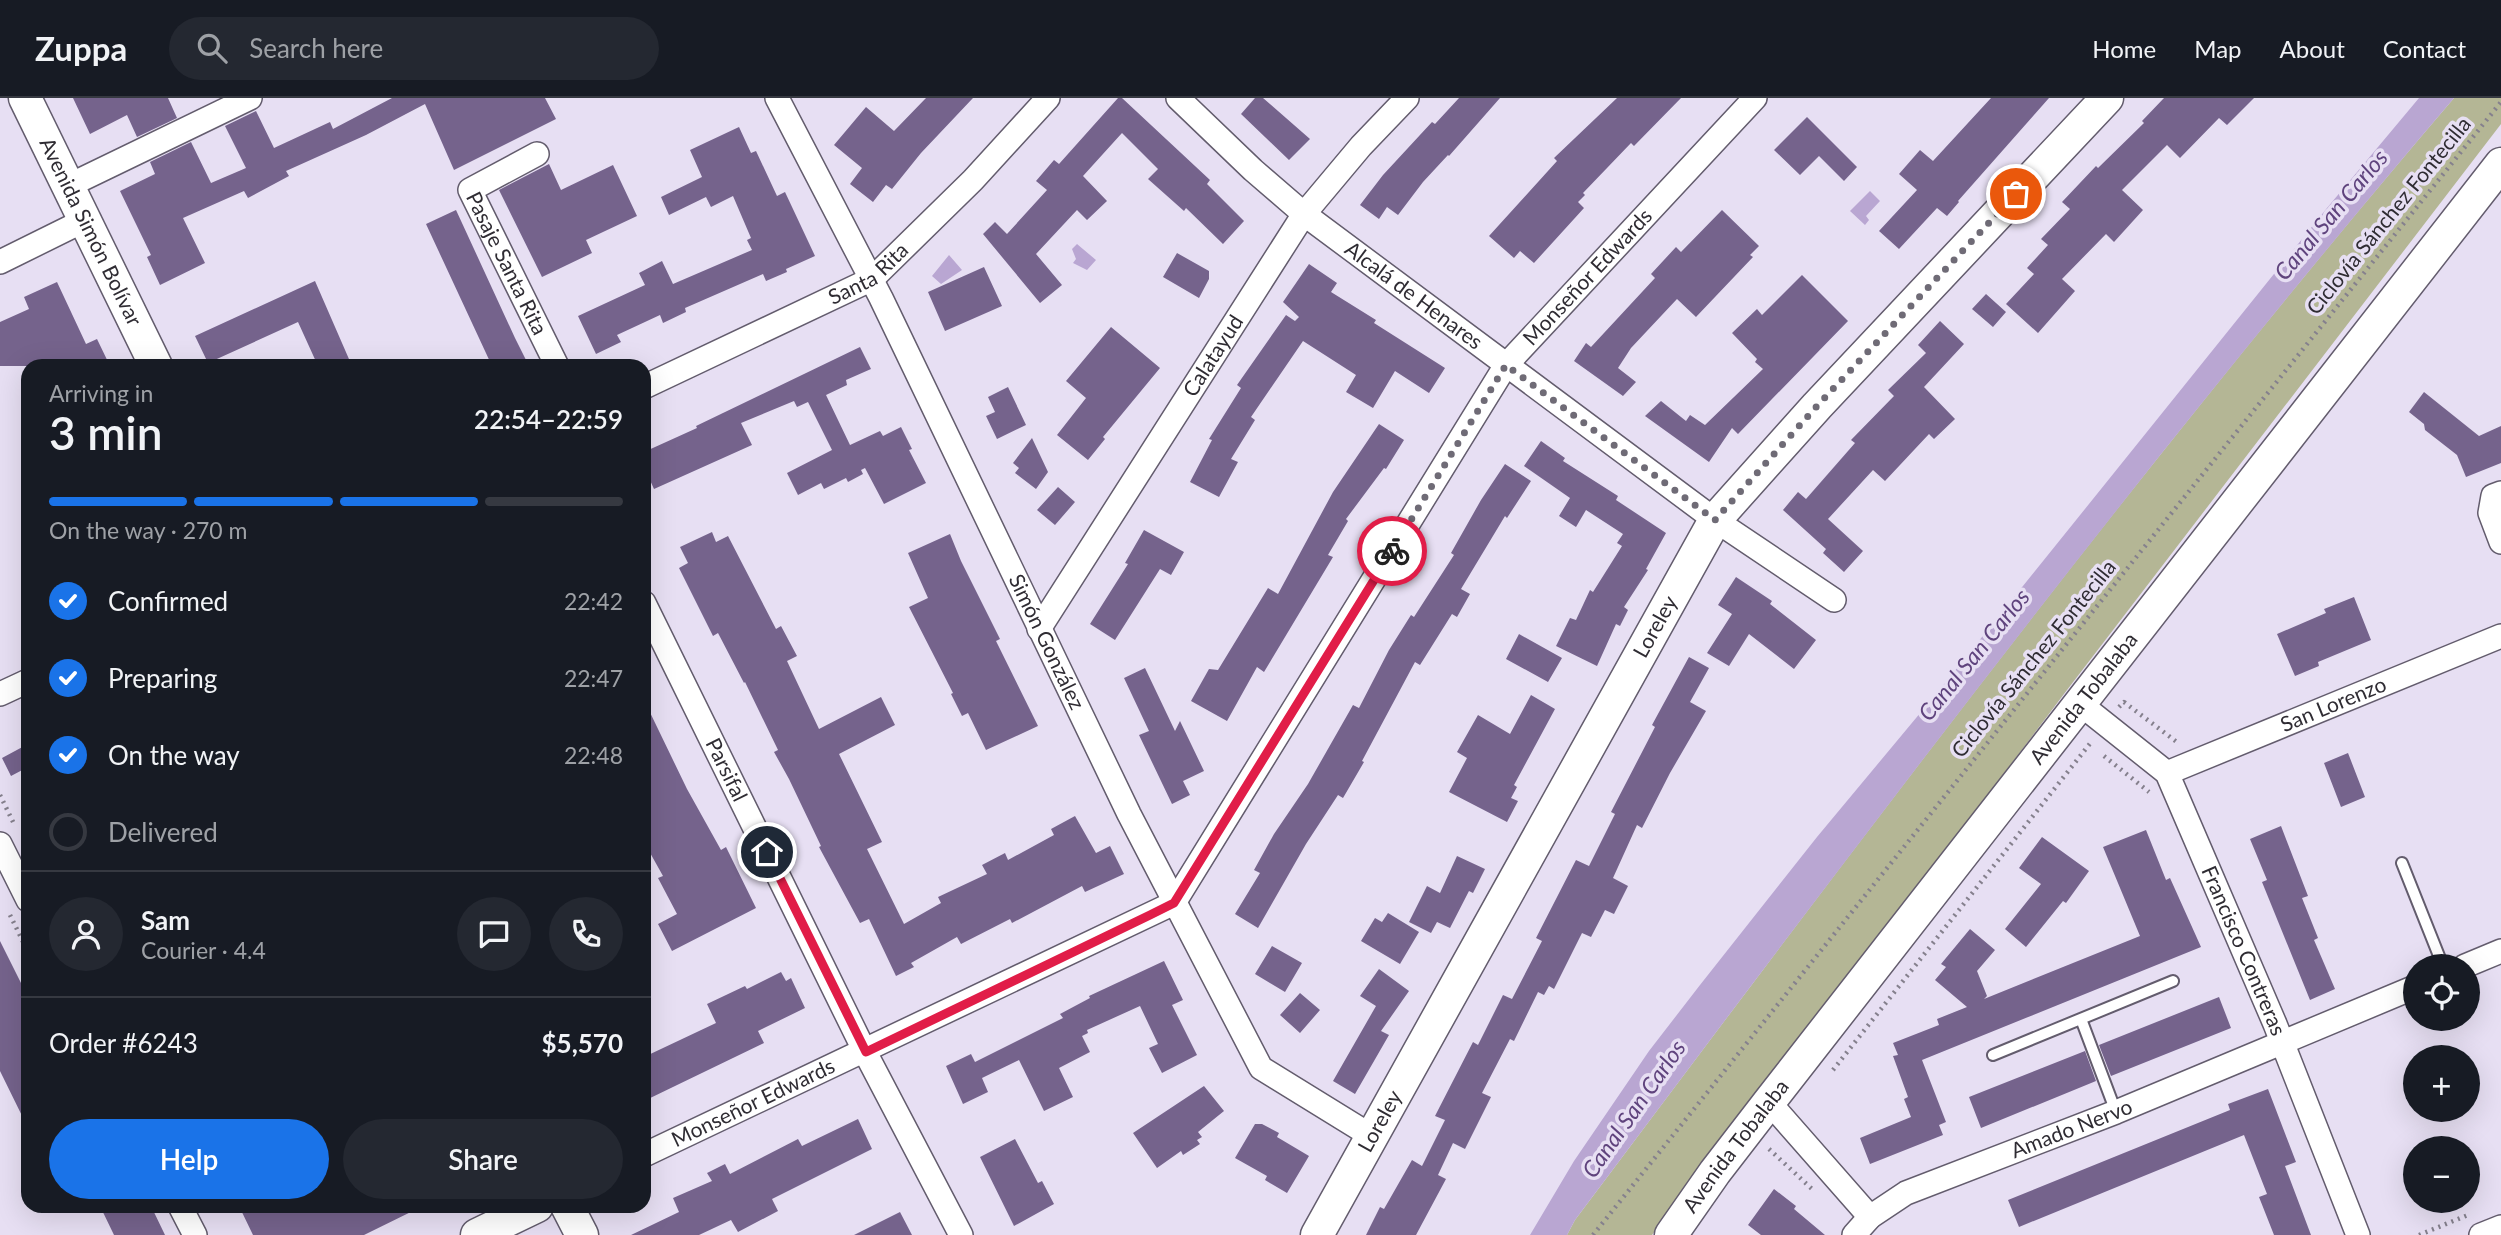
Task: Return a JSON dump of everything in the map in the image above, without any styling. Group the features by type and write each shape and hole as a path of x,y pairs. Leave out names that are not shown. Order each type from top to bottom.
{"street":[{"name":"Avenida Simón Bolívar","path":"26,98 153,359"},
{"path":"68,186 250,98"},
{"name":"Simón González","path":"777,98 872,279 1174,903 1261,1068 1373,1137"},
{"name":"Santa Rita","path":"651,384 872,279 973,180 1048,98"},
{"name":"Alcalá de Henares","path":"1178,98 1253,170 1304,214 1715,520 1834,600"},
{"name":"Calatayud","path":"1040,629 1304,214 1407,98"},
{"name":"Monseñor Edwards","path":"651,1152 866,1052 1174,903 1506,365 1755,98"},
{"name":"Loreley","path":"1317,1235 1715,520 1817,406 2106,98"},
{"name":"Pasaje Santa Rita","path":"537,154 470,190 554,359"},
{"name":"Avenida Tobalaba","path":"1671,1235 1715,1172 1779,1113 2079,703 2501,164"},
{"path":"0,262 85,220"},
{"path":"2501,493 2493,496 2490,513 2501,542"},
{"name":"Parsifal","path":"651,617 866,1052 961,1235"},
{"name":"San Lorenzo","path":"2167,773 2501,636"},
{"path":"0,694 21,684"},
{"name":"Francisco Contreras","path":"2079,703 2167,773 2283,1043 2358,1235"},
{"path":"0,844 21,886"},
{"path":"2480,960 2501,951"},
{"name":"Amado Nervo","path":"1854,1235 1870,1217 1906,1193 2116,1112 2403,992"},
{"path":"1779,1113 1870,1217"},
{"path":"184,1213 195,1235"},
{"path":"477,1235 523,1213"},
{"path":"571,1213 582,1235"},
{"path":"2481,1235 2501,1227"}],"lane":[{"path":"2402,863 2438,954"},
{"path":"1993,1055 2173,981"},
{"path":"2081,1018 2116,1112"}],"path":[{"name":"Ciclovía Sánchez Fontecilla","path":"1593,1235 2501,102"},
{"path":"1828,1075 2090,744 2151,794"},
{"path":"6,907 21,938"},
{"path":"1761,1159 1769,1149 1779,1113"},
{"path":"1769,1149 1816,1194"},
{"path":"2419,1235 2472,1213"}],"green space":[{"path":"2454,98 2501,98 2501,124 1776,1075 1696,1173 1652,1235 1567,1235 1575,1220 1682,1077 2115,511 2339,234"}],"water":[{"name":"Canal San Carlos","path":"2419,98 2454,98 2227,372 2006,652 1682,1077 1575,1220 1567,1235 1530,1235 1574,1161 1649,1051 1700,985 1817,837"},
{"path":"1870,191 1880,201 1866,216 1869,220 1865,225 1850,211"},
{"path":"1077,244 1096,260 1087,270 1073,263 1076,259 1072,249"},
{"path":"949,255 962,270 941,284 932,276"}],"building":[{"path":"73,98 168,98 177,118 137,137 127,115 90,134"},
{"path":"392,98 545,98 556,119 454,170 425,104 366,135 286,171 289,176 248,198 244,191 183,218 205,263 160,285 147,257 151,255 120,191 155,174 150,162 191,142 211,183 246,168 225,126 256,111 274,148 330,122 333,129"},
{"path":"926,98 973,98 921,153 892,189 886,185 873,202 850,184 862,168 834,145 866,107 894,131"},
{"path":"1118,98 1122,98 1210,180 1207,184 1244,221 1223,244 1186,208 1184,211 1148,179 1158,169 1122,133 1083,176 1107,201 1087,220 1077,210 1036,254 1062,285 1040,303 983,234 995,222 1007,234 1047,190 1036,181 1054,160 1059,164"},
{"path":"1255,98 1263,98 1310,139 1289,160 1241,114"},
{"path":"1459,98 1500,98 1423,182 1398,215 1387,207 1379,219 1360,205 1383,175 1432,122 1435,124"},
{"path":"1617,98 1681,98 1634,146 1631,143 1583,193 1585,195 1578,202 1584,208 1534,263 1520,251 1514,258 1489,236 1557,161 1554,158"},
{"path":"1991,98 2049,98 1947,216 1937,208 1899,249 1879,231 1917,190 1899,174 1920,150 1933,161"},
{"path":"2164,98 2254,98 2227,125 2219,118 2180,158 2167,145 2122,190 2143,210 2114,242 2106,234 2062,279 2075,291 2038,333 2006,304 2034,274 2027,268 2048,245 2041,239 2070,209 2062,202 2096,166 2098,168 2144,123 2142,121"},
{"path":"1807,117 1857,167 1844,181 1819,156 1800,175 1774,150"},
{"path":"739,127 751,153 756,151 777,196 785,192 815,256 766,281 763,274 685,308 686,312 663,323 660,315 617,335 621,342 596,354 578,316 645,285 639,273 662,261 673,284 752,250 747,240 751,238 733,196 711,207 706,197 669,215 661,197 702,177 690,150"},
{"path":"549,164 561,190 613,165 637,216 586,240 592,253 542,277 499,190"},
{"path":"456,210 526,359 489,359 426,224"},
{"path":"1722,210 1759,246 1750,255 1753,257 1696,317 1677,299 1631,348 1618,368 1636,382 1623,396 1574,361 1586,343 1591,347 1655,278 1651,274 1676,247 1681,252"},
{"path":"1177,253 1209,271 1209,279 1199,298 1163,277"},
{"path":"1309,264 1337,283 1331,292 1445,368 1429,393 1395,371 1373,408 1346,392 1356,375 1303,341 1251,417 1255,420 1231,459 1238,462 1219,497 1190,482 1212,440 1209,439 1241,388 1237,385 1286,315 1295,321 1299,317 1283,302"},
{"path":"984,267 1002,306 945,331 928,292"},
{"path":"1802,275 1848,321 1738,434 1732,428 1709,462 1645,416 1661,401 1686,421 1690,415 1705,425 1763,369 1732,333 1757,309 1762,315"},
{"path":"315,281 349,359 315,359 298,322 217,359 206,359 195,336"},
{"path":"57,282 86,344 97,339 107,359 21,359 21,366 0,366 0,322 29,309 24,297"},
{"path":"1986,294 2006,312 1993,327 1972,309"},
{"path":"1940,321 1964,344 1924,387 1955,419 1934,439 1929,434 1885,481 1873,470 1828,519 1863,551 1844,572 1823,553 1826,549 1783,510 1798,492 1806,499 1855,443 1851,440 1894,396 1888,390 1926,353 1918,345"},
{"path":"1111,327 1160,368 1103,437 1105,439 1088,460 1057,435 1086,398 1066,381"},
{"path":"860,347 871,369 846,380 847,385 826,395 850,445 880,431 883,436 901,427 926,483 884,504 865,468 861,470 863,474 848,482 846,478 824,489 821,483 798,495 787,473 832,450 808,402 797,407 794,401 741,423 752,445 654,489 651,482 651,449 697,428 696,426"},
{"path":"1008,387 1026,425 997,439 986,416 995,412 988,397"},
{"path":"2424,392 2479,436 2501,426 2501,463 2466,477 2457,455 2425,430 2424,424 2409,412"},
{"path":"1379,424 1404,440 1386,469 1384,468 1346,519 1348,521 1328,555 1333,557 1264,672 1257,667 1227,721 1191,701 1209,669 1218,670 1268,588 1278,594 1333,492"},
{"path":"1032,438 1048,472 1036,489 1015,473 1019,468 1013,463"},
{"path":"1541,441 1565,458 1563,461 1618,496 1616,500 1666,533 1646,569 1648,570 1624,607 1628,610 1620,626 1616,624 1597,666 1556,646 1570,618 1576,620 1590,590 1593,592 1622,546 1617,543 1623,534 1586,510 1576,527 1559,516 1570,498 1524,466"},
{"path":"1505,464 1531,481 1507,518 1505,516 1461,589 1470,594 1457,617 1452,614 1420,665 1415,662 1343,798 1338,795 1306,844 1258,928 1235,914 1260,873 1254,870 1353,705 1359,708 1389,650 1454,555 1451,553"},
{"path":"1058,487 1075,502 1055,525 1037,510"},
{"path":"1144,530 1184,552 1171,575 1160,569 1115,640 1090,624 1128,564 1125,563"},
{"path":"712,532 716,542 728,536 776,629 781,626 797,656 787,661 819,729 881,697 895,725 839,754 882,842 867,849 904,924 941,903 938,897 987,874 982,865 1005,853 1008,860 1054,835 1051,829 1075,816 1096,853 1110,846 1124,874 1085,892 1082,886 1012,923 1010,919 961,944 957,937 911,963 914,967 896,976 869,919 860,923 819,847 821,846 774,752 778,750 745,682 718,633 713,636 679,568 688,563 680,547"},
{"path":"950,534 1000,639 996,641 1038,726 986,750 968,713 962,716 909,607 928,598 908,553"},
{"path":"1736,577 1772,601 1770,604 1816,640 1794,669 1749,634 1729,666 1707,653 1732,614 1718,605"},
{"path":"2354,597 2371,640 2318,662 2319,666 2295,676 2277,634 2326,613 2324,609"},
{"path":"1519,634 1562,658 1548,682 1506,659"},
{"path":"1689,657 1709,668 1690,702 1706,711 1642,828 1637,825 1613,878 1628,886 1614,914 1605,910 1591,937 1582,933 1554,989 1549,986 1544,995 1538,992 1514,1041 1510,1039 1482,1093 1491,1097 1465,1149 1453,1143 1438,1175 1446,1179 1416,1235 1366,1235 1380,1207 1384,1209 1412,1160 1422,1166 1445,1120 1435,1116 1473,1042 1478,1045 1503,995 1512,999 1542,941 1536,938 1576,860 1589,866 1615,814 1611,812 1655,727 1652,725"},
{"path":"1145,668 1175,731 1180,721 1204,771 1183,781 1190,795 1172,804 1139,735 1149,731 1124,678"},
{"path":"1531,695 1555,709 1514,785 1517,787 1511,798 1518,801 1507,822 1449,792 1467,758 1457,752 1478,715 1510,734"},
{"path":"651,714 687,789 721,850 726,847 756,908 672,951 658,924 677,914 658,878 663,876 651,855"},
{"path":"21,748 21,771 11,776 2,758"},
{"path":"2348,753 2365,797 2341,807 2324,763"},
{"path":"2281,826 2308,896 2302,898 2318,938 2314,940 2335,989 2310,1000 2262,882 2267,880 2250,839"},
{"path":"2146,830 2166,880 2170,878 2201,947 1922,1060 1946,1122 1939,1125 1943,1135 1870,1164 1860,1138 1911,1117 1904,1099 1908,1097 1893,1056 1898,1055 1893,1043 1939,1025 1937,1019 1967,1007 1935,980 1946,967 1941,964 1970,929 1995,950 1977,971 1987,996 1984,999 2140,936 2103,847"},
{"path":"2042,837 2089,871 2066,903 2063,901 2026,947 2005,929 2041,884 2019,868"},
{"path":"1457,856 1485,869 1473,893 1469,891 1450,928 1437,922 1431,933 1409,922 1427,886 1440,893"},
{"path":"1388,913 1419,932 1400,964 1361,941 1375,918 1382,922"},
{"path":"0,941 21,983 21,1114 0,1071"},
{"path":"1272,946 1302,963 1285,992 1255,974"},
{"path":"1164,961 1183,1000 1172,1005 1197,1055 1162,1073 1149,1048 1158,1044 1140,1006 1087,1030 1088,1033 1082,1036 1090,1052 1059,1068 1073,1097 1044,1111 1019,1060 982,1078 988,1092 963,1104 946,1066 971,1054 975,1062 1063,1018 1060,1014 1090,998 1089,996"},
{"path":"1379,969 1409,991 1381,1031 1389,1035 1355,1094 1333,1081 1376,1006 1360,996"},
{"path":"781,972 786,981 791,978 805,1008 758,1031 764,1043 651,1098 651,1054 716,1023 707,1004 745,986 747,989"},
{"path":"1300,993 1320,1010 1300,1033 1280,1015"},
{"path":"2219,997 2231,1028 2111,1076 2099,1045"},
{"path":"2085,1051 2096,1081 1981,1128 1969,1097"},
{"path":"1204,1086 1224,1111 1198,1132 1202,1137 1197,1140 1200,1144 1183,1155 1181,1151 1157,1168 1133,1133"},
{"path":"2268,1089 2296,1162 2285,1166 2311,1235 2274,1235 2259,1197 2267,1194 2244,1135 2019,1227 2008,1200 2230,1110 2228,1104"},
{"path":"858,1119 872,1149 772,1199 778,1211 738,1232 731,1220 699,1235 631,1235 679,1212 673,1198 712,1181 707,1173 725,1164 730,1174 798,1139 802,1146"},
{"path":"1255,1124 1262,1124 1279,1133 1277,1137 1309,1156 1287,1193 1265,1180 1267,1176 1235,1158"},
{"path":"1015,1139 1038,1183 1042,1181 1054,1204 1014,1226 980,1157"},
{"path":"1774,1189 1796,1206 1794,1209 1825,1235 1761,1235 1748,1225"},
{"path":"900,1212 912,1235 854,1235"},
{"path":"103,1213 154,1213 165,1235 114,1235"},
{"path":"242,1213 409,1213 364,1235 253,1235"}],"way so far":[{"path":"1392,551 1506,365 1715,520 1817,406 2016,194"}],"route":[{"path":"767,852 866,1052 1174,903 1392,551"}]}
